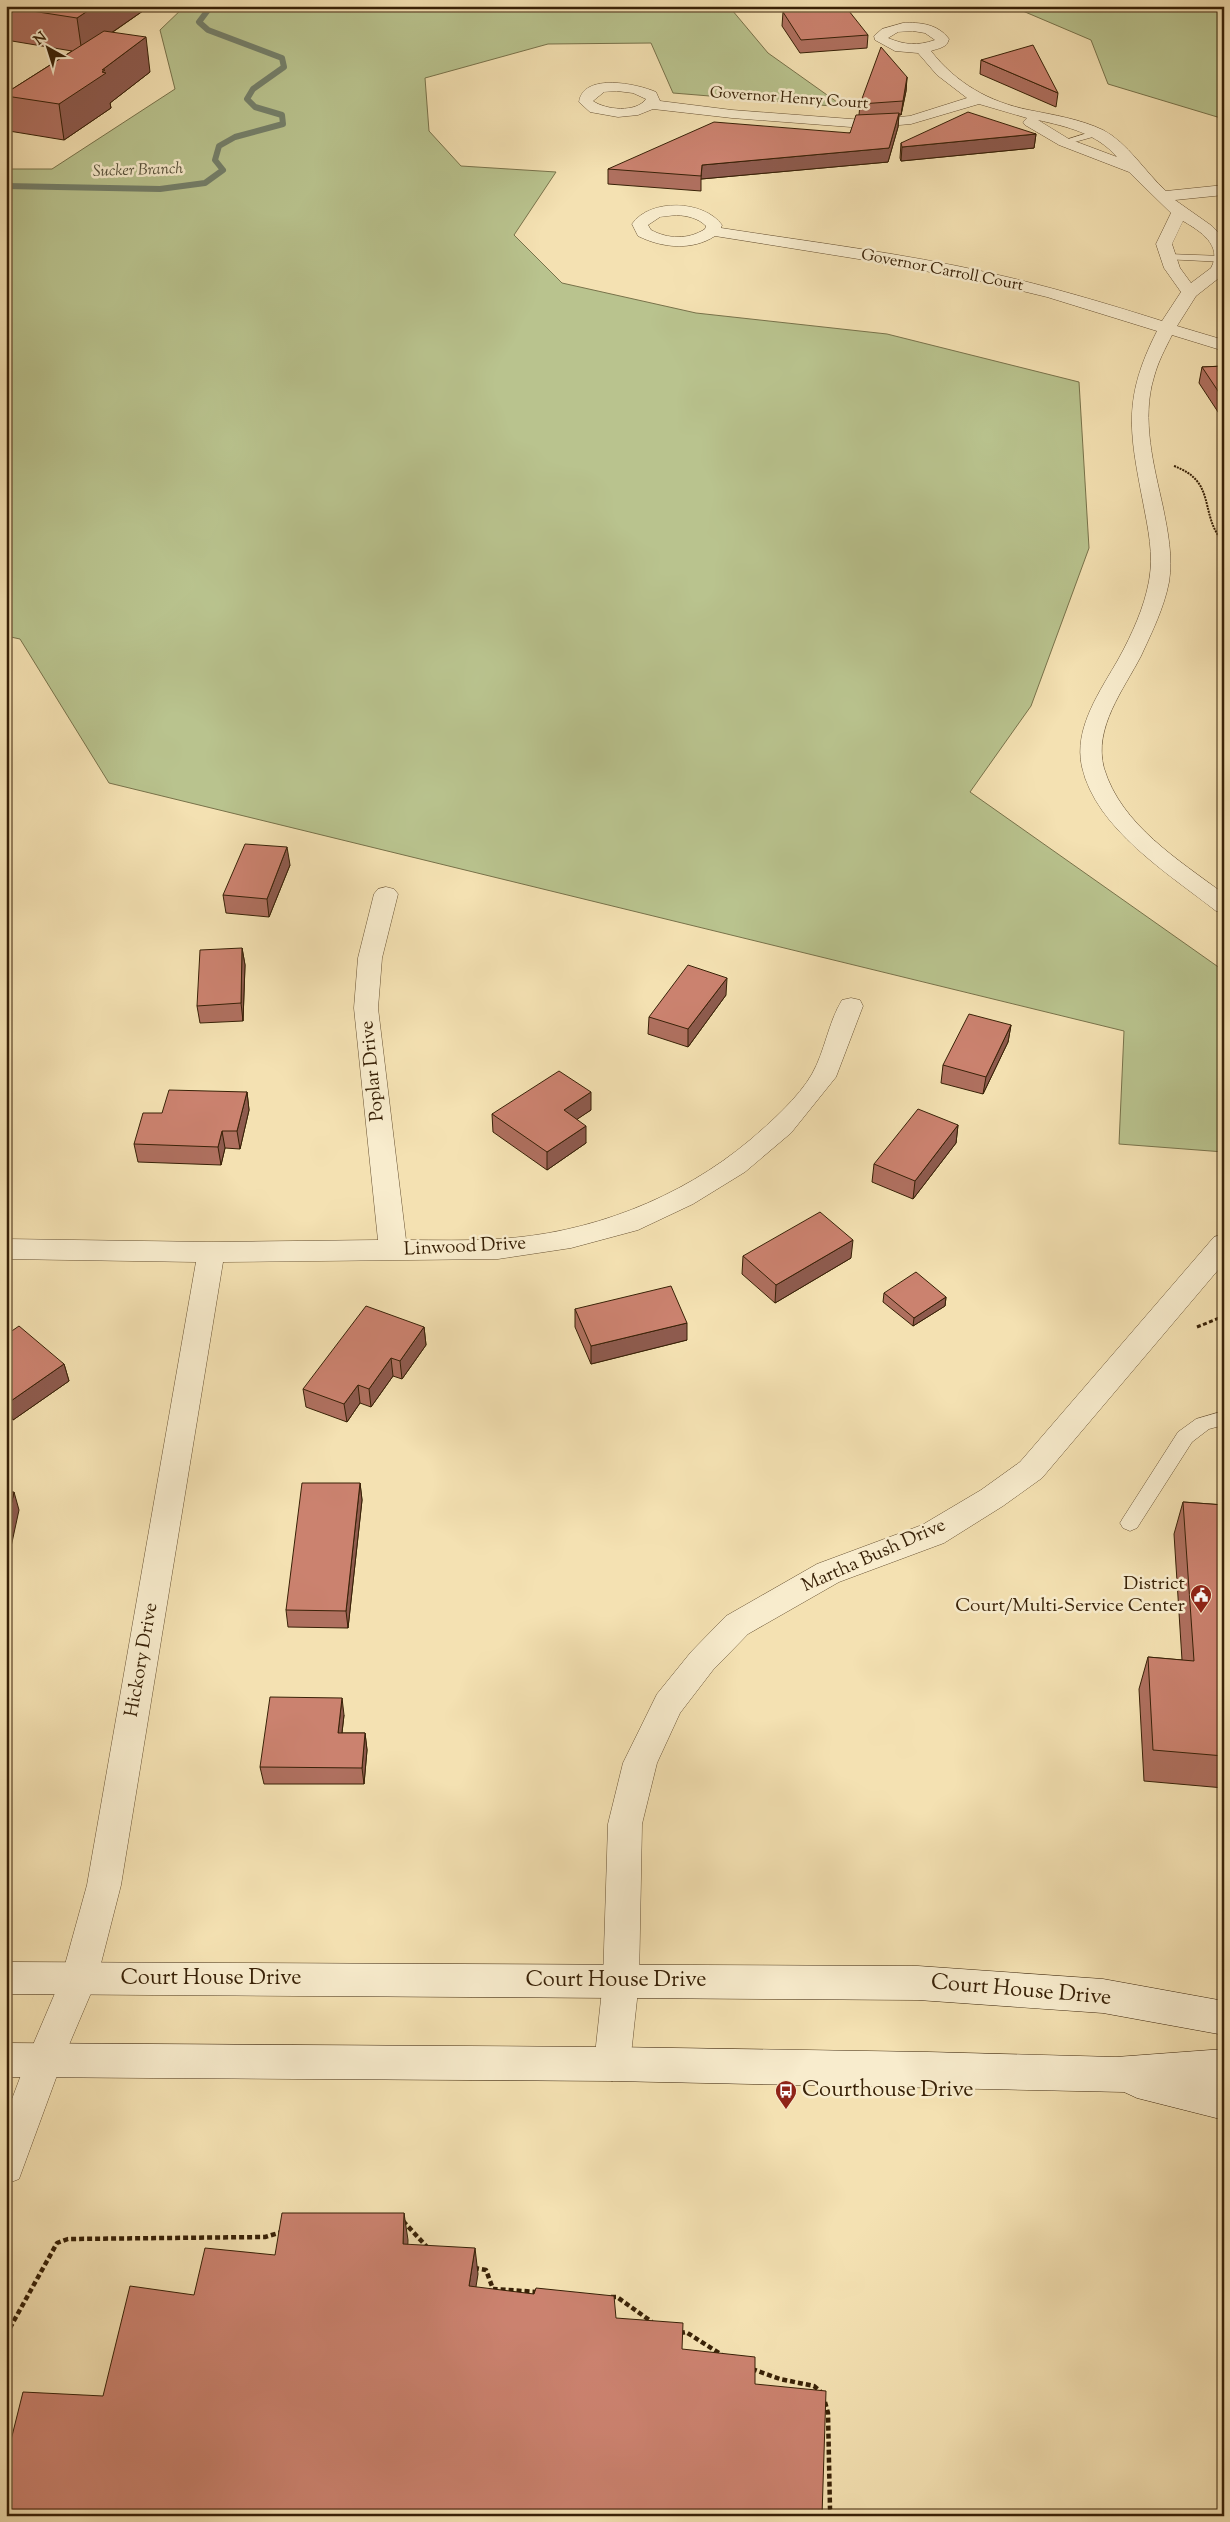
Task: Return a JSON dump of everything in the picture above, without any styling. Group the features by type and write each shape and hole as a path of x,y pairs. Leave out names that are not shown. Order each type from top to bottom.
{"street":[{"path":"922,49 948,80 982,98 1016,112 1064,142 1136,170"},
{"name":"Governor Henry Court","path":"651,104 732,114 871,123 911,120 982,98"},
{"path":"1016,112 1050,118 1096,133 1115,144 1136,170 1179,212 1214,236 1220,246 1223,259 1219,270 1189,292 1167,328 1145,378 1140,412 1146,464 1162,556 1157,590 1144,628 1100,712 1092,741 1094,769 1104,796 1126,824 1151,848 1224,906"},
{"path":"1163,196 1224,190"},
{"path":"1179,212 1164,244 1178,278 1189,292"},
{"name":"Governor Carroll Court","path":"712,231 975,275 1084,302 1224,346"},
{"name":"Poplar Drive","path":"386,894 370,958 366,1008 393,1250"},
{"name":"Linwood Drive","path":"6,1249 211,1252 498,1249 571,1238 628,1223 684,1197 736,1166 782,1127 823,1077 851,1006"},
{"name":"Martha Bush Drive","path":"612,2064 620,1981 625,1824 640,1763 668,1704 702,1661 737,1625 828,1573 933,1534 992,1498 1031,1470 1224,1244"},
{"name":"Hickory Drive","path":"6,2166 44,2059 78,1979 104,1885 211,1252"},
{"name":"Court House Drive","path":"6,1978 918,1983 1103,1996 1224,2018"},
{"path":"6,2060 612,2064 928,2069 1116,2075 1224,2066"},
{"path":"1116,2075 1224,2102"}],"lane":[{"path":"1064,142 1096,133"},
{"path":"1168,257 1223,259"},
{"path":"1130,1523 1185,1436 1203,1424 1224,1418"}],"path":[{"path":"1146,464 1172,465 1193,472 1198,478 1217,534 1224,543"},
{"path":"395,2219 403,2221 422,2239 430,2252"},
{"path":"6,2334 57,2243 68,2239 265,2237 290,2230"},
{"path":"468,2266 486,2270 492,2289 540,2292"},
{"path":"608,2296 617,2297 660,2328"},
{"path":"677,2333 686,2332 727,2358"},
{"path":"744,2366 780,2379 814,2386 823,2394 828,2413 830,2509 840,2516"}],"green space":[{"path":"185,6 748,6 732,10 768,53 844,107 673,93 651,43 548,44 425,78 429,131 461,166 556,172 514,235 562,283 696,313 887,334 1079,382 1089,548 1031,706 970,792 1224,971 1224,1152 1119,1144 1124,1031 109,783 20,639 6,636 6,169 52,169 175,89 160,30"},
{"path":"1011,6 1224,6 1224,119 1108,84 1091,40"}],"building":[{"path":"6,6 95,6 77,18"},
{"path":"794,6 845,6 868,35 801,40 783,12"},
{"path":"104,31 146,37 102,70 105,70 102,72 106,73 59,104 6,96 6,93"},
{"path":"1033,45 1058,93 981,60"},
{"path":"881,47 907,77 903,101 860,104"},
{"path":"968,112 1036,134 902,147 901,143"},
{"path":"899,113 889,148 702,165 701,176 608,169 714,122 850,133 856,115"},
{"path":"1224,366 1224,400 1202,367"},
{"path":"245,844 287,847 267,899 223,895"},
{"path":"242,948 241,1003 197,1006 200,950"},
{"path":"688,965 727,978 688,1029 649,1017"},
{"path":"969,1014 1011,1025 986,1077 943,1065"},
{"path":"559,1071 591,1092 564,1110 586,1126 547,1152 492,1114"},
{"path":"169,1090 247,1092 237,1131 222,1131 218,1147 134,1144 143,1113 162,1113"},
{"path":"918,1109 958,1125 915,1181 874,1164"},
{"path":"820,1212 853,1240 776,1285 743,1256"},
{"path":"916,1272 946,1297 914,1318 884,1293"},
{"path":"671,1286 687,1323 591,1346 575,1309"},
{"path":"366,1306 424,1327 400,1361 391,1358 369,1389 358,1385 344,1404 303,1389"},
{"path":"19,1326 64,1364 8,1403 6,1401 6,1335"},
{"path":"302,1483 360,1483 346,1611 286,1610"},
{"path":"6,1492 14,1492 6,1528"},
{"name":"District Court/Multi-Service Center","path":"1183,1502 1224,1505 1224,1756 1153,1750 1148,1657 1194,1661"},
{"path":"270,1697 342,1698 338,1733 365,1733 362,1768 260,1767"},
{"path":"282,2213 404,2213 403,2244 475,2248 469,2286 534,2294 536,2288 614,2296 616,2318 683,2323 682,2349 755,2357 755,2384 826,2391 822,2516 6,2516 6,2460 23,2392 103,2396 130,2286 194,2295 205,2248 275,2255"}],"waterway":[{"name":"Sucker Branch","path":"6,186 160,189 205,183 223,170 215,160 219,146 235,137 283,124 282,115 255,107 247,99 253,89 284,67 282,58 208,30 199,22 211,6"}],"place":[{"name":"District Court/Multi-Service Center","path":"1201,1614"},
{"name":"Courthouse Drive","path":"786,2110"}]}
